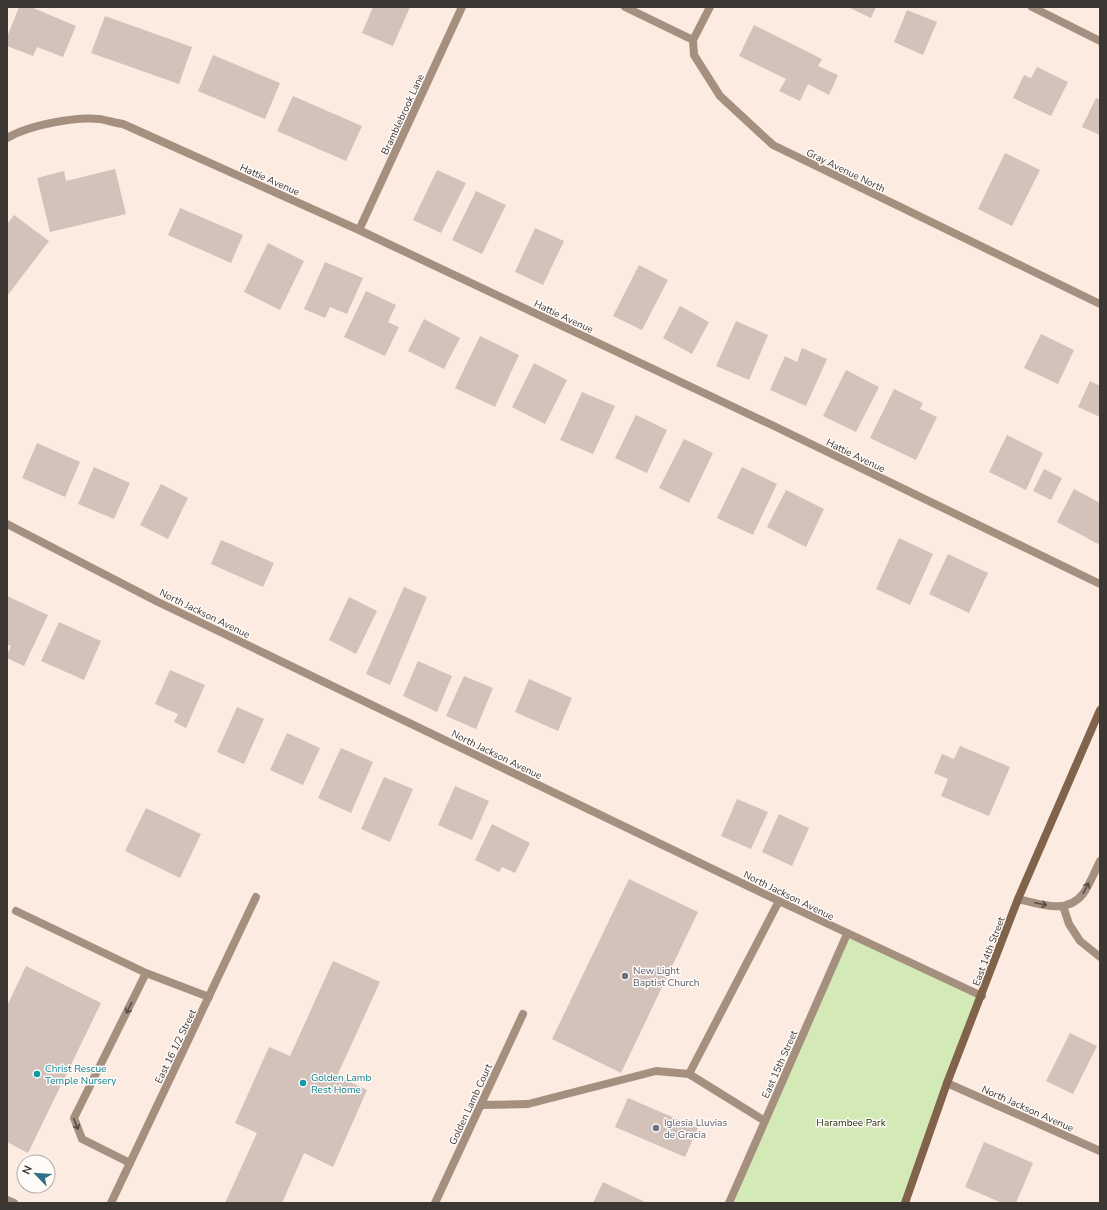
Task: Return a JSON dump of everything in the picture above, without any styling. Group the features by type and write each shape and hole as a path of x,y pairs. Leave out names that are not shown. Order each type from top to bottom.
{"main road":[{"name":"East 14th Street","path":"905,1203 947,1083 982,996 1018,899 1100,710"}],"street":[{"name":"Bramblebrook Lane","path":"359,230 462,7"},
{"path":"625,7 693,40 710,7"},
{"path":"1032,7 1100,41"},
{"name":"Gray Avenue North","path":"693,40 694,55 720,96 773,146 1100,304"},
{"name":"Hattie Avenue","path":"7,138 15,133 73,120 98,119 123,124 359,230 776,427 1100,584"},
{"name":"North Jackson Avenue","path":"7,524 172,608 847,934 982,996"},
{"path":"1018,899 1050,906 1069,905 1082,894 1100,861"},
{"name":"East 16 1/2 Street","path":"111,1203 256,897"},
{"path":"689,1074 779,901"},
{"path":"1063,906 1069,924 1080,941 1100,957"},
{"path":"16,911 146,972 209,997"},
{"name":"East 15th Street","path":"729,1203 847,934"},
{"path":"130,1163 82,1139 74,1118 146,972"},
{"name":"Golden Lamb Court","path":"436,1203 523,1014"},
{"path":"481,1105 528,1104 656,1071 689,1074 765,1121"},
{"name":"North Jackson Avenue","path":"947,1083 1100,1151"},
{"path":"7,1200 14,1203"}],"green space":[{"name":"Harambee Park","path":"847,934 982,996 907,1203 727,1203"}],"building":[{"path":"19,7 31,7 76,26 63,57 37,47 33,56 7,46 7,37"},
{"path":"373,7 410,7 393,46 362,33"},
{"path":"848,7 876,7 871,18"},
{"path":"907,10 937,22 923,55 894,42"},
{"path":"105,16 192,47 179,84 91,53"},
{"path":"754,25 822,59 818,66 838,75 829,95 808,84 800,101 779,91 786,79 739,56"},
{"path":"213,55 280,83 265,119 198,91"},
{"path":"1037,67 1068,82 1051,116 1013,98 1024,75 1031,78"},
{"path":"293,96 362,126 346,161 277,131"},
{"path":"1096,98 1100,100 1100,135 1082,127"},
{"path":"1005,153 1040,170 1012,226 978,209"},
{"path":"115,169 126,214 50,232 37,178 64,171 66,181"},
{"path":"437,170 466,183 441,233 413,220"},
{"path":"476,191 506,205 482,254 452,240"},
{"path":"180,208 243,235 231,263 168,235"},
{"path":"14,215 49,241 7,296 7,224"},
{"path":"535,228 564,241 543,285 515,272"},
{"path":"268,243 304,261 280,310 244,292"},
{"path":"325,262 363,278 347,314 330,307 325,318 304,309"},
{"path":"639,265 668,280 642,330 613,316"},
{"path":"366,291 396,305 388,322 399,327 385,356 344,337"},
{"path":"680,306 709,322 692,354 663,338"},
{"path":"424,319 460,338 444,369 408,351"},
{"path":"736,321 768,335 749,380 716,366"},
{"path":"1041,334 1074,350 1058,384 1024,368"},
{"path":"480,336 519,355 495,407 455,388"},
{"path":"802,348 827,359 806,406 770,390 785,356 797,362"},
{"path":"534,363 567,380 545,424 512,407"},
{"path":"846,370 879,387 856,432 823,416"},
{"path":"1090,381 1100,386 1100,417 1078,407"},
{"path":"894,389 923,403 920,409 937,417 916,460 870,438"},
{"path":"582,392 615,406 593,454 560,440"},
{"path":"636,415 667,430 647,473 615,458"},
{"path":"1007,435 1043,453 1026,490 989,472"},
{"path":"684,439 713,453 689,503 659,488"},
{"path":"37,443 80,462 65,497 22,478"},
{"path":"94,467 130,483 114,519 78,504"},
{"path":"742,467 777,484 753,535 717,518"},
{"path":"1044,469 1062,478 1051,500 1033,491"},
{"path":"161,484 188,498 168,539 140,525"},
{"path":"1074,489 1100,503 1100,545 1057,522"},
{"path":"786,490 824,509 806,547 767,527"},
{"path":"899,538 933,554 910,605 876,589"},
{"path":"221,540 274,563 263,587 211,564"},
{"path":"948,554 988,573 969,613 929,594"},
{"path":"404,587 427,597 390,685 366,674"},
{"path":"7,596 48,615 24,666 7,658 11,646 7,644"},
{"path":"349,597 377,611 356,654 329,640"},
{"path":"59,622 101,641 84,680 41,661"},
{"path":"418,661 452,676 437,712 403,696"},
{"path":"170,670 205,685 186,728 174,722 178,714 155,704"},
{"path":"464,676 493,688 476,729 446,716"},
{"path":"529,679 572,698 558,731 515,712"},
{"path":"237,707 264,719 244,764 217,752"},
{"path":"287,733 320,748 303,785 270,770"},
{"path":"960,746 1010,767 989,816 941,796 948,779 934,773 942,754 954,759"},
{"path":"341,748 373,762 351,813 318,798"},
{"path":"384,777 413,789 390,842 361,829"},
{"path":"455,786 489,801 472,840 438,825"},
{"path":"737,799 768,812 751,849 721,836"},
{"path":"146,808 201,834 180,878 125,851"},
{"path":"779,814 809,828 792,866 762,852"},
{"path":"492,824 530,843 515,873 502,867 499,872 475,860"},
{"name":"New Light Baptist Church","path":"629,879 698,912 621,1073 552,1039"},
{"name":"Golden Lamb Rest Home","path":"333,961 380,982 337,1076 367,1090 333,1167 304,1153 282,1203 225,1203 257,1133 235,1123 269,1047 290,1056"},
{"name":"Christ Rescue Temple Nursery","path":"26,966 101,1003 28,1153 7,1142 7,1006"},
{"path":"1070,1033 1097,1046 1073,1094 1046,1081"},
{"name":"Iglesia Lluvias de Gracia","path":"628,1098 698,1128 685,1157 615,1127"},
{"path":"984,1142 1033,1163 1016,1203 1002,1203 965,1187"},
{"path":"603,1182 647,1203 593,1203"}],"place":[{"name":"New Light Baptist Church","path":"625,976"},
{"name":"Christ Rescue Temple Nursery","path":"37,1074"},
{"name":"Golden Lamb Rest Home","path":"303,1083"},
{"name":"Iglesia Lluvias de Gracia","path":"656,1128"}]}
